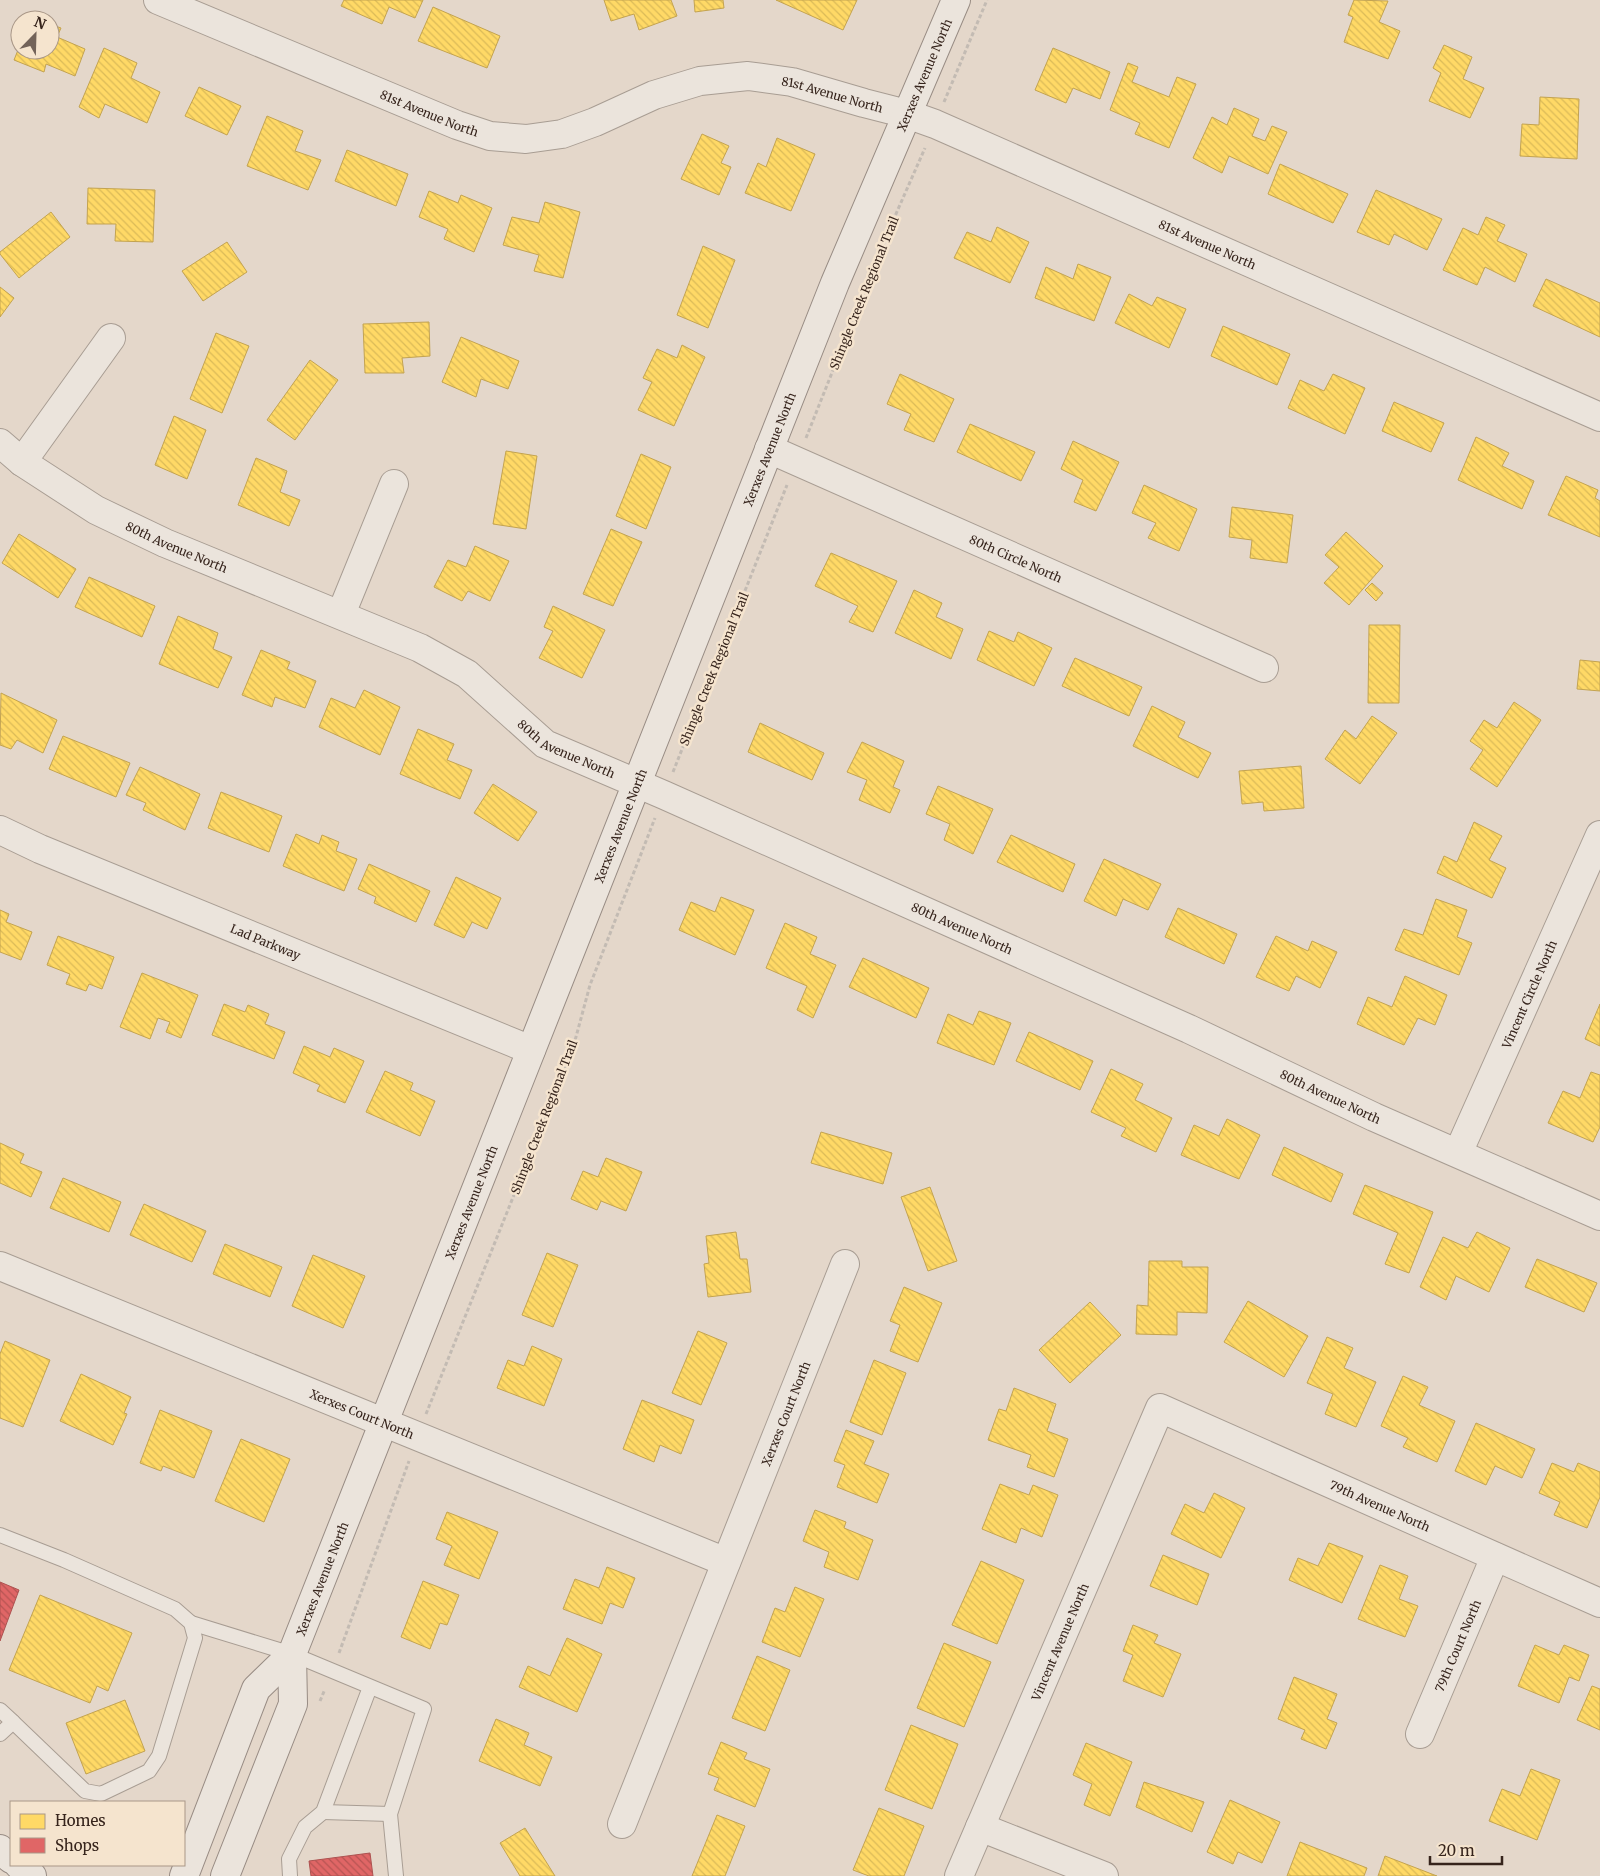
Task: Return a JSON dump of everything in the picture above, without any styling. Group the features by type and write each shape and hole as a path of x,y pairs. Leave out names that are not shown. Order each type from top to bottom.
{"street":[{"name":"81st Avenue North","path":"158,0 457,125 490,136 526,139 562,134 596,122 654,95 700,81 748,76 792,82 864,104 907,114 935,124 1600,417"},
{"name":"Xerxes Avenue North","path":"225,1876 293,1704 292,1654 835,283 956,0"},
{"path":"22,462 111,338"},
{"name":"80th Avenue North","path":"0,443 22,462 105,514 166,543 420,648 467,674 544,744 637,783 1188,1029 1374,1117 1600,1216"},
{"name":"80th Circle North","path":"769,450 1264,668"},
{"path":"341,614 394,484"},
{"name":"Lad Parkway","path":"0,830 40,849 531,1050"},
{"name":"Vincent Circle North","path":"1458,1153 1600,835"},
{"name":"Xerxes Court North","path":"622,1824 845,1264"},
{"name":"Xerxes Court North","path":"0,1266 726,1562"},
{"name":"79th Avenue North","path":"1160,1408 1600,1603"},
{"name":"Vincent Avenue North","path":"960,1876 1160,1408"},
{"name":"79th Court North","path":"1420,1734 1495,1557"},
{"name":"Xerxes Avenue North","path":"184,1876 256,1689 292,1654"},
{"path":"980,1827 1104,1876"},
{"path":"0,1849 10,1858"},
{"path":"19,1866 32,1876"}],"lane":[{"path":"0,1535 64,1560 175,1609 190,1623 292,1654 424,1709 390,1814 396,1876"},
{"path":"0,1710 85,1791 101,1794 148,1771 159,1756 195,1638 190,1623"},
{"path":"290,1876 289,1859 305,1827 323,1812 370,1686"},
{"path":"0,1734 13,1722"},
{"path":"323,1812 390,1814"}],"path":[{"path":"944,102 987,0"},
{"name":"Shingle Creek Regional Trail","path":"805,441 888,232 926,145"},
{"name":"Shingle Creek Regional Trail","path":"672,773 788,482"},
{"name":"Shingle Creek Regional Trail","path":"425,1416 573,1048 590,985 656,815"}],"building: Homes":[{"path":"344,0 423,0 415,18 389,7 382,24 341,6"},
{"path":"604,0 671,0 677,16 639,30 634,14 611,21"},
{"path":"694,0 723,0 724,8 695,12"},
{"path":"776,0 857,0 843,30"},
{"path":"1354,0 1388,1 1379,22 1400,31 1388,59 1344,42 1353,17 1348,15"},
{"path":"433,7 500,36 487,68 418,41"},
{"path":"60,38 85,49 75,76 46,64 44,72 14,60 60,60"},
{"path":"1444,45 1472,57 1463,79 1484,88 1470,118 1429,101 1441,73 1433,68"},
{"path":"104,48 137,63 131,78 160,92 147,123 105,104 99,118 79,107"},
{"path":"1053,48 1110,72 1100,99 1073,88 1066,103 1035,90"},
{"path":"1128,63 1138,67 1132,82 1169,97 1177,77 1196,84 1169,148 1135,134 1140,123 1110,110"},
{"path":"199,87 241,106 227,135 185,116"},
{"path":"1540,97 1579,99 1577,159 1520,156 1522,124 1539,125"},
{"path":"1234,108 1259,119 1252,136 1265,141 1272,126 1287,132 1268,174 1229,156 1222,173 1193,158 1212,117 1227,125"},
{"path":"267,116 303,131 295,151 321,160 308,190 247,166"},
{"path":"702,134 729,146 721,163 731,167 719,195 681,179"},
{"path":"777,138 815,154 791,211 745,193 758,163 766,167"},
{"path":"347,150 408,174 396,206 335,181"},
{"path":"1280,164 1348,194 1333,223 1268,194"},
{"path":"88,188 155,190 153,242 115,241 116,224 87,224"},
{"path":"1376,190 1442,219 1427,250 1394,234 1389,245 1357,232"},
{"path":"429,191 458,203 461,195 492,208 474,252 444,239 448,229 419,217"},
{"path":"545,202 580,212 563,278 534,271 539,255 503,245 512,217 539,223"},
{"path":"51,212 70,237 19,278 0,252"},
{"path":"1486,217 1505,225 1497,241 1527,254 1515,282 1485,267 1477,285 1443,270 1463,228 1478,235"},
{"path":"997,227 1029,242 1010,283 954,258 967,232 991,242"},
{"path":"227,242 247,272 203,301 182,271"},
{"path":"703,246 735,260 708,328 677,315"},
{"path":"1078,264 1111,277 1094,321 1035,298 1046,267 1073,279"},
{"path":"1546,279 1600,303 1600,337 1533,306"},
{"path":"0,287 14,298 0,317"},
{"path":"1129,294 1152,306 1157,297 1186,309 1169,348 1115,323"},
{"path":"429,322 430,356 402,358 404,373 365,373 363,324"},
{"path":"1223,326 1290,354 1277,385 1211,356"},
{"path":"216,333 249,346 222,413 190,399"},
{"path":"461,337 519,361 508,389 481,379 476,397 442,382"},
{"path":"682,345 705,357 674,426 638,410 652,382 643,378 657,349 677,358"},
{"path":"310,360 338,380 295,440 267,420"},
{"path":"900,374 954,399 934,442 904,430 911,414 887,404"},
{"path":"1333,374 1365,388 1345,434 1288,408 1300,380 1324,391"},
{"path":"1394,402 1444,423 1431,452 1382,431"},
{"path":"174,416 206,430 187,479 155,465"},
{"path":"970,424 1035,452 1021,481 957,452"},
{"path":"1476,437 1509,453 1502,466 1534,481 1522,509 1458,480"},
{"path":"1073,441 1119,462 1096,511 1074,502 1083,480 1061,469"},
{"path":"506,451 537,456 526,529 493,524"},
{"path":"641,454 671,467 646,529 616,516"},
{"path":"256,458 287,471 280,492 300,500 289,526 238,505"},
{"path":"1566,476 1598,490 1595,498 1600,501 1600,537 1548,515"},
{"path":"1144,485 1197,509 1179,551 1148,538 1156,523 1132,513"},
{"path":"1232,507 1293,515 1287,563 1250,558 1252,540 1229,537"},
{"path":"611,529 642,542 613,606 583,594"},
{"path":"1346,532 1383,566 1349,605 1324,583 1339,567 1325,555"},
{"path":"19,534 76,569 58,598 2,563"},
{"path":"475,546 509,561 490,601 468,591 462,601 434,587 448,560 466,567"},
{"path":"831,553 897,581 873,632 849,622 858,606 815,586"},
{"path":"89,577 155,606 142,637 75,607"},
{"path":"1372,583 1383,593 1376,601 1365,590"},
{"path":"914,590 942,603 936,617 963,629 951,659 895,633"},
{"path":"553,606 605,630 582,678 539,658 553,631 544,627"},
{"path":"178,616 218,633 213,649 232,657 218,688 159,664"},
{"path":"1369,625 1400,625 1399,703 1368,703"},
{"path":"989,631 1014,642 1018,632 1052,648 1034,686 977,660"},
{"path":"261,650 290,662 287,669 316,681 305,708 275,697 272,707 242,695"},
{"path":"1075,658 1142,687 1129,716 1062,686"},
{"path":"1580,660 1600,662 1600,691 1577,689"},
{"path":"364,690 400,707 380,755 319,727 331,698 355,708"},
{"path":"1,693 57,720 43,753 17,740 11,749 0,745"},
{"path":"1514,702 1541,720 1497,787 1470,769 1483,750 1470,741 1484,720 1497,728"},
{"path":"1152,706 1185,722 1178,737 1211,753 1198,778 1133,746"},
{"path":"1372,716 1397,733 1360,784 1325,759 1345,730 1356,739"},
{"path":"760,723 824,753 812,780 748,752"},
{"path":"418,729 454,744 447,760 472,770 460,799 400,774"},
{"path":"63,736 130,763 116,797 49,769"},
{"path":"862,742 904,761 893,787 900,790 890,813 859,800 867,780 847,772"},
{"path":"1301,766 1304,808 1264,811 1263,802 1242,804 1239,771"},
{"path":"140,767 200,794 185,830 143,810 146,803 126,795"},
{"path":"493,784 537,812 518,841 474,813"},
{"path":"938,786 993,809 973,854 944,840 950,824 926,814"},
{"path":"221,792 282,816 269,852 208,828"},
{"path":"1474,822 1502,836 1489,860 1506,868 1492,898 1437,873 1444,856 1457,862"},
{"path":"296,834 319,844 322,835 339,842 336,851 357,859 344,891 283,866"},
{"path":"1011,835 1075,864 1063,892 997,862"},
{"path":"1104,859 1161,884 1148,910 1123,899 1116,916 1084,901"},
{"path":"369,864 430,891 416,922 374,903 376,897 358,889"},
{"path":"456,877 501,898 487,929 472,922 464,938 434,925"},
{"path":"721,897 754,910 735,955 679,930 691,902 715,912"},
{"path":"1436,899 1467,910 1457,937 1472,943 1459,975 1395,950 1404,929 1423,935"},
{"path":"1178,908 1237,934 1224,964 1165,937"},
{"path":"0,910 9,914 6,922 32,932 21,960 0,952"},
{"path":"785,923 817,937 810,954 836,965 813,1018 797,1010 807,986 766,968"},
{"path":"58,936 114,957 102,989 89,984 86,991 66,984 70,974 47,965"},
{"path":"1276,936 1308,951 1312,941 1337,952 1320,988 1296,976 1289,991 1256,977"},
{"path":"863,958 929,988 916,1018 849,987"},
{"path":"142,973 198,995 181,1038 166,1032 170,1022 158,1018 150,1039 120,1027"},
{"path":"1405,976 1447,995 1435,1025 1418,1018 1404,1045 1357,1024 1368,997 1392,1007"},
{"path":"224,1004 245,1012 248,1005 269,1014 265,1024 285,1032 274,1059 212,1035"},
{"path":"1600,1004 1600,1046 1585,1039"},
{"path":"979,1011 1011,1023 994,1065 937,1043 948,1014 973,1025"},
{"path":"1029,1032 1093,1061 1080,1090 1016,1061"},
{"path":"304,1046 330,1057 334,1048 364,1061 345,1103 317,1091 320,1085 293,1073"},
{"path":"1111,1069 1143,1084 1135,1100 1172,1118 1156,1152 1121,1136 1126,1128 1091,1112"},
{"path":"385,1071 413,1083 410,1090 435,1101 420,1136 366,1112"},
{"path":"1591,1072 1600,1075 1600,1127 1593,1142 1548,1123 1563,1091 1580,1098"},
{"path":"1227,1119 1260,1135 1239,1179 1181,1155 1194,1125 1219,1136"},
{"path":"821,1132 892,1153 883,1184 811,1163"},
{"path":"0,1143 24,1154 20,1163 42,1172 31,1197 0,1183"},
{"path":"1284,1147 1343,1174 1331,1202 1272,1175"},
{"path":"606,1158 642,1172 626,1211 601,1201 597,1210 571,1199 583,1171 598,1177"},
{"path":"63,1178 121,1202 109,1232 50,1208"},
{"path":"1365,1185 1433,1212 1409,1273 1385,1264 1398,1233 1353,1214"},
{"path":"930,1187 957,1261 928,1271 901,1197"},
{"path":"144,1204 206,1231 192,1262 130,1235"},
{"path":"736,1232 740,1259 747,1259 751,1292 708,1297 704,1264 709,1263 706,1236"},
{"path":"1477,1232 1510,1248 1489,1292 1456,1276 1446,1300 1420,1287 1443,1237 1468,1248"},
{"path":"225,1244 282,1267 270,1297 213,1274"},
{"path":"547,1253 578,1265 553,1327 522,1315"},
{"path":"313,1255 365,1276 343,1328 292,1306"},
{"path":"1537,1259 1597,1283 1584,1312 1525,1287"},
{"path":"1149,1261 1182,1261 1182,1267 1208,1267 1207,1313 1177,1312 1177,1335 1136,1334 1137,1305 1148,1306"},
{"path":"904,1287 942,1303 918,1362 890,1351 900,1325 890,1321"},
{"path":"1248,1301 1308,1336 1284,1377 1224,1342"},
{"path":"1090,1302 1121,1335 1070,1383 1039,1350"},
{"path":"698,1331 727,1343 701,1405 672,1393"},
{"path":"1327,1337 1353,1348 1344,1368 1376,1382 1356,1427 1325,1414 1333,1394 1307,1383"},
{"path":"5,1341 50,1360 23,1427 0,1418 0,1354"},
{"path":"532,1346 562,1359 544,1406 497,1388 508,1360 524,1366"},
{"path":"874,1360 906,1373 882,1435 850,1422"},
{"path":"81,1374 131,1397 124,1413 127,1414 113,1445 60,1421"},
{"path":"1403,1376 1428,1387 1419,1405 1455,1421 1437,1462 1403,1447 1408,1438 1381,1426"},
{"path":"1014,1388 1056,1404 1047,1431 1068,1439 1054,1477 1027,1467 1031,1455 988,1440 999,1409 1006,1411"},
{"path":"642,1400 694,1420 681,1454 660,1445 654,1462 623,1449"},
{"path":"160,1410 212,1431 194,1478 163,1466 161,1471 140,1463"},
{"path":"1476,1423 1535,1449 1522,1478 1495,1466 1486,1485 1455,1471"},
{"path":"846,1430 874,1441 864,1464 889,1474 877,1503 837,1487 845,1465 834,1461"},
{"path":"241,1439 290,1459 264,1522 215,1501"},
{"path":"1552,1463 1574,1472 1578,1463 1600,1472 1600,1497 1587,1528 1554,1515 1560,1502 1539,1493"},
{"path":"1000,1484 1029,1495 1033,1485 1058,1495 1042,1537 1021,1528 1016,1543 982,1529"},
{"path":"1214,1493 1245,1508 1221,1558 1171,1534 1185,1504 1204,1513"},
{"path":"815,1510 846,1522 844,1528 873,1540 858,1580 824,1567 829,1552 803,1541"},
{"path":"447,1512 498,1532 479,1579 444,1565 452,1546 436,1539"},
{"path":"1329,1543 1363,1556 1342,1603 1289,1580 1298,1558 1318,1566"},
{"path":"1163,1555 1209,1574 1197,1605 1150,1586"},
{"path":"981,1561 1024,1580 997,1644 952,1625"},
{"path":"1380,1565 1408,1576 1399,1599 1418,1606 1405,1637 1358,1619"},
{"path":"607,1567 635,1578 623,1608 610,1603 602,1624 563,1609 575,1579 599,1588"},
{"path":"423,1581 459,1595 447,1625 440,1623 430,1649 401,1637"},
{"path":"795,1587 824,1599 800,1657 762,1642 775,1608 785,1612"},
{"path":"40,1595 132,1633 108,1691 97,1686 90,1703 9,1670"},
{"path":"1133,1625 1158,1635 1154,1643 1181,1654 1163,1697 1123,1681 1133,1655 1123,1651"},
{"path":"567,1638 602,1654 577,1712 519,1687 528,1666 550,1676"},
{"path":"944,1643 991,1662 964,1727 917,1708"},
{"path":"1535,1645 1559,1655 1564,1645 1589,1655 1579,1681 1569,1677 1559,1703 1518,1686"},
{"path":"757,1656 790,1670 765,1731 732,1718"},
{"path":"1294,1677 1337,1694 1327,1719 1337,1723 1326,1749 1301,1739 1305,1730 1278,1719"},
{"path":"1592,1686 1600,1689 1600,1730 1577,1720"},
{"path":"125,1700 145,1751 86,1774 66,1723"},
{"path":"496,1719 529,1733 524,1745 552,1757 540,1786 479,1761"},
{"path":"911,1725 958,1744 932,1809 885,1790"},
{"path":"721,1742 747,1753 744,1759 770,1769 755,1807 714,1790 719,1778 708,1774"},
{"path":"1086,1743 1132,1762 1110,1816 1084,1805 1092,1784 1073,1775"},
{"path":"1531,1769 1560,1780 1537,1840 1489,1821 1502,1789 1520,1796"},
{"path":"1144,1782 1204,1802 1192,1832 1136,1807"},
{"path":"1230,1800 1280,1822 1262,1863 1238,1852 1233,1864 1207,1852"},
{"path":"879,1808 924,1826 904,1876 869,1876 853,1870"},
{"path":"717,1815 745,1826 725,1876 692,1876"},
{"path":"525,1828 555,1876 520,1876 500,1843"},
{"path":"1300,1842 1367,1868 1364,1876 1287,1876"},
{"path":"1385,1856 1437,1876 1378,1876"}],"building: Shops":[{"path":"0,1582 19,1590 0,1641"},
{"path":"370,1853 373,1876 311,1876 309,1861"}]}
